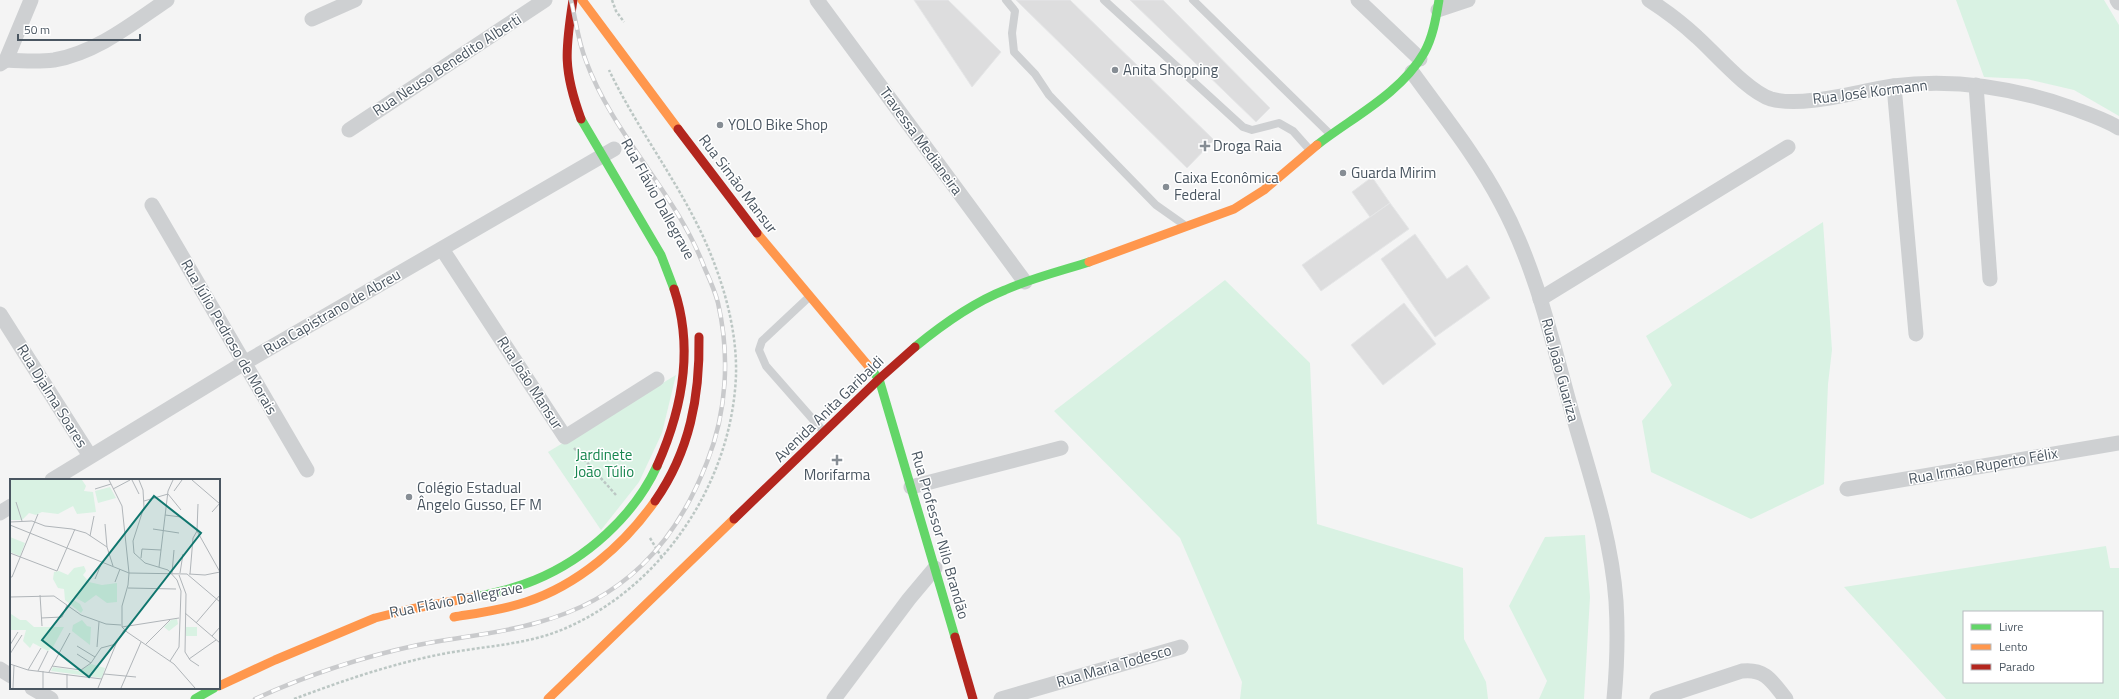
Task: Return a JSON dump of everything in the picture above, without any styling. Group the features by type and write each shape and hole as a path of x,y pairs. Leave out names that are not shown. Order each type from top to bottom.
{"main road":[{"name":"Rua Flávio Dallegrave","path":"220,686 289,653 367,621 390,614 478,597 529,582 554,571 600,540 629,509 655,472 667,445 677,415 683,388 684,335 679,304 671,278 661,255 611,151 583,123 571,91 567,71 566,44 573,0"},
{"path":"579,76 577,61 580,22 584,1"},
{"name":"Rua Simão Mansur","path":"584,1 737,208 809,297 880,379"},
{"name":"Avenida Anita Garibaldi","path":"548,699 880,379 924,339 946,322 996,294 1025,282 1137,246 1235,208 1267,189 1310,150 1390,92 1412,72 1431,36 1438,5"},
{"name":"Avenida Anita Garibaldi","path":"1277,167 1310,150"},
{"name":"Avenida Anita Garibaldi","path":"1186,226 1214,205"},
{"name":"Rua Flávio Dallegrave","path":"447,618 509,607 537,599 567,584 590,568 613,549 634,528 657,499 673,472 687,438 696,402 700,370 698,327"},
{"name":"Rua Professor Nilo Brandão","path":"880,379 973,699"},
{"name":"Rua Flávio Dallegrave","path":"333,636 371,630"},
{"path":"195,699 212,689"}],"street":[{"path":"31,0 3,62 35,62 76,54 108,39 167,0"},
{"path":"312,19 355,0"},
{"name":"Rua Neuso Benedito Alberti","path":"349,130 545,0"},
{"name":"Travessa Medianeira","path":"817,0 1025,282"},
{"path":"1358,0 1420,59"},
{"path":"1438,5 1468,0"},
{"name":"Rua José Kormann","path":"1649,0 1696,35 1752,89 1770,98 1798,101 1894,86 1936,84 1976,85 2027,94 2055,102 2097,117 2119,128"},
{"name":"Rua João Guariza","path":"1412,72 1491,184 1512,226 1540,299 1601,518 1609,557 1616,600 1617,636 1614,699"},
{"path":"1976,85 1990,279"},
{"path":"1894,86 1916,334"},
{"path":"1540,299 1788,147"},
{"name":"Rua Capistrano de Abreu","path":"54,479 244,363 611,151"},
{"name":"Rua Júlio Pedroso de Morais","path":"152,205 307,470"},
{"name":"Rua João Mansur","path":"442,249 565,437"},
{"name":"Rua Djalma Soares","path":"0,314 90,456"},
{"path":"565,437 657,379"},
{"name":"Rua Irmão Ruperto Félix","path":"1847,489 2119,443"},
{"path":"911,488 1061,448"},
{"path":"0,513 10,507"},
{"path":"834,699 909,599 935,568"},
{"name":"Rua Maria Todesco","path":"1001,699 1180,647"},
{"path":"0,669 10,675"},
{"path":"1657,699 1742,671 1754,670 1763,673 1786,699"},
{"path":"34,689 51,699"}],"lane":[{"path":"1006,0 1014,11 1012,33 1014,52 1035,74 1049,95 1156,205 1186,226"},
{"path":"1104,0 1243,127 1252,130 1279,123 1293,131 1310,150"},
{"path":"1193,0 1331,135"},
{"path":"809,297 762,341 759,350 766,366 824,433"}],"path":[{"path":"612,0 616,11 625,22"},
{"path":"294,699 355,676 441,654 533,638 564,629 589,616 621,596 645,576 662,557 685,527 718,466 731,415 736,374 734,344 726,297 713,259 692,213 624,103 606,65"},
{"name":"Rua João Mansur","path":"565,437 629,509"},
{"path":"649,537 675,577"}],"green space":[{"path":"1956,0 2104,0 2119,25 2119,116 2074,90 2027,79 1984,77"},
{"path":"1823,222 1832,350 1828,384 1824,484 1751,519 1651,472 1642,421 1672,385 1646,336"},
{"path":"1225,280 1310,363 1317,524 1463,568 1464,639 1486,682 1488,699 1240,699 1242,682 1180,538 1054,411"},
{"name":"Jardinete João Túlio","path":"676,375 662,433 639,482 601,530 548,452"},
{"path":"1585,535 1590,597 1584,699 1539,699 1547,681 1509,606 1545,537"},
{"path":"2106,546 2110,568 2119,568 2119,699 1946,699 1844,587"}],"building":[{"path":"914,0 948,0 1001,52 972,87"},
{"name":"Anita Shopping","path":"1016,0 1070,0 1214,140 1187,168"},
{"name":"Anita Shopping","path":"1130,0 1163,0 1270,108 1256,122"},
{"path":"1372,177 1390,203 1370,217 1352,192"},
{"path":"1390,203 1409,229 1321,291 1302,265"},
{"path":"1415,234 1447,279 1467,265 1490,298 1435,337 1381,259"},
{"path":"1404,303 1436,344 1383,385 1351,345"}],"railway":[{"path":"255,699 295,682 376,655 418,645 522,627 567,613 595,600 620,584 642,565 662,543 679,519 694,492 714,443 722,403 725,363 722,323 718,303 693,242 678,215 628,140 598,88 581,46 571,0"}],"traffic: fast":[{"path":"1317,145 1389,93 1414,68 1424,53 1430,40 1439,0"},
{"path":"581,119 661,255 674,289"},
{"path":"915,347 958,315 993,295 1026,282 1089,262"},
{"path":"870,368 879,379 955,637"},
{"path":"474,597 505,590 535,580 554,571 590,548 622,519 647,484 657,466"},
{"path":"195,699 212,689"}],"traffic: slow":[{"path":"582,0 678,129"},
{"path":"1089,262 1234,209 1264,190 1317,145"},
{"path":"757,233 870,368"},
{"path":"454,617 517,605 545,595 564,585 598,562 614,548 643,517 655,501"},
{"path":"548,699 734,519"},
{"path":"220,686 275,660 375,618 411,609 474,597"}],"traffic: jam":[{"path":"573,0 568,33 567,60 571,87 581,119"},
{"path":"678,129 757,233"},
{"path":"657,466 673,423 679,401 682,379 684,356 683,334 680,311 674,289"},
{"path":"655,501 677,463 685,443 695,402 699,359 699,337"},
{"path":"734,519 879,379 915,347"},
{"path":"955,637 973,699"}],"place":[{"name":"Anita Shopping","path":"1115,70"},
{"name":"YOLO Bike Shop","path":"720,125"},
{"name":"Droga Raia","path":"1205,146"},
{"name":"Guarda Mirim","path":"1343,173"},
{"name":"Caixa Econômica Federal","path":"1166,187"},
{"name":"Morifarma","path":"837,460"},
{"name":"Colégio Estadual Ângelo Gusso, EF M","path":"409,497"}]}
